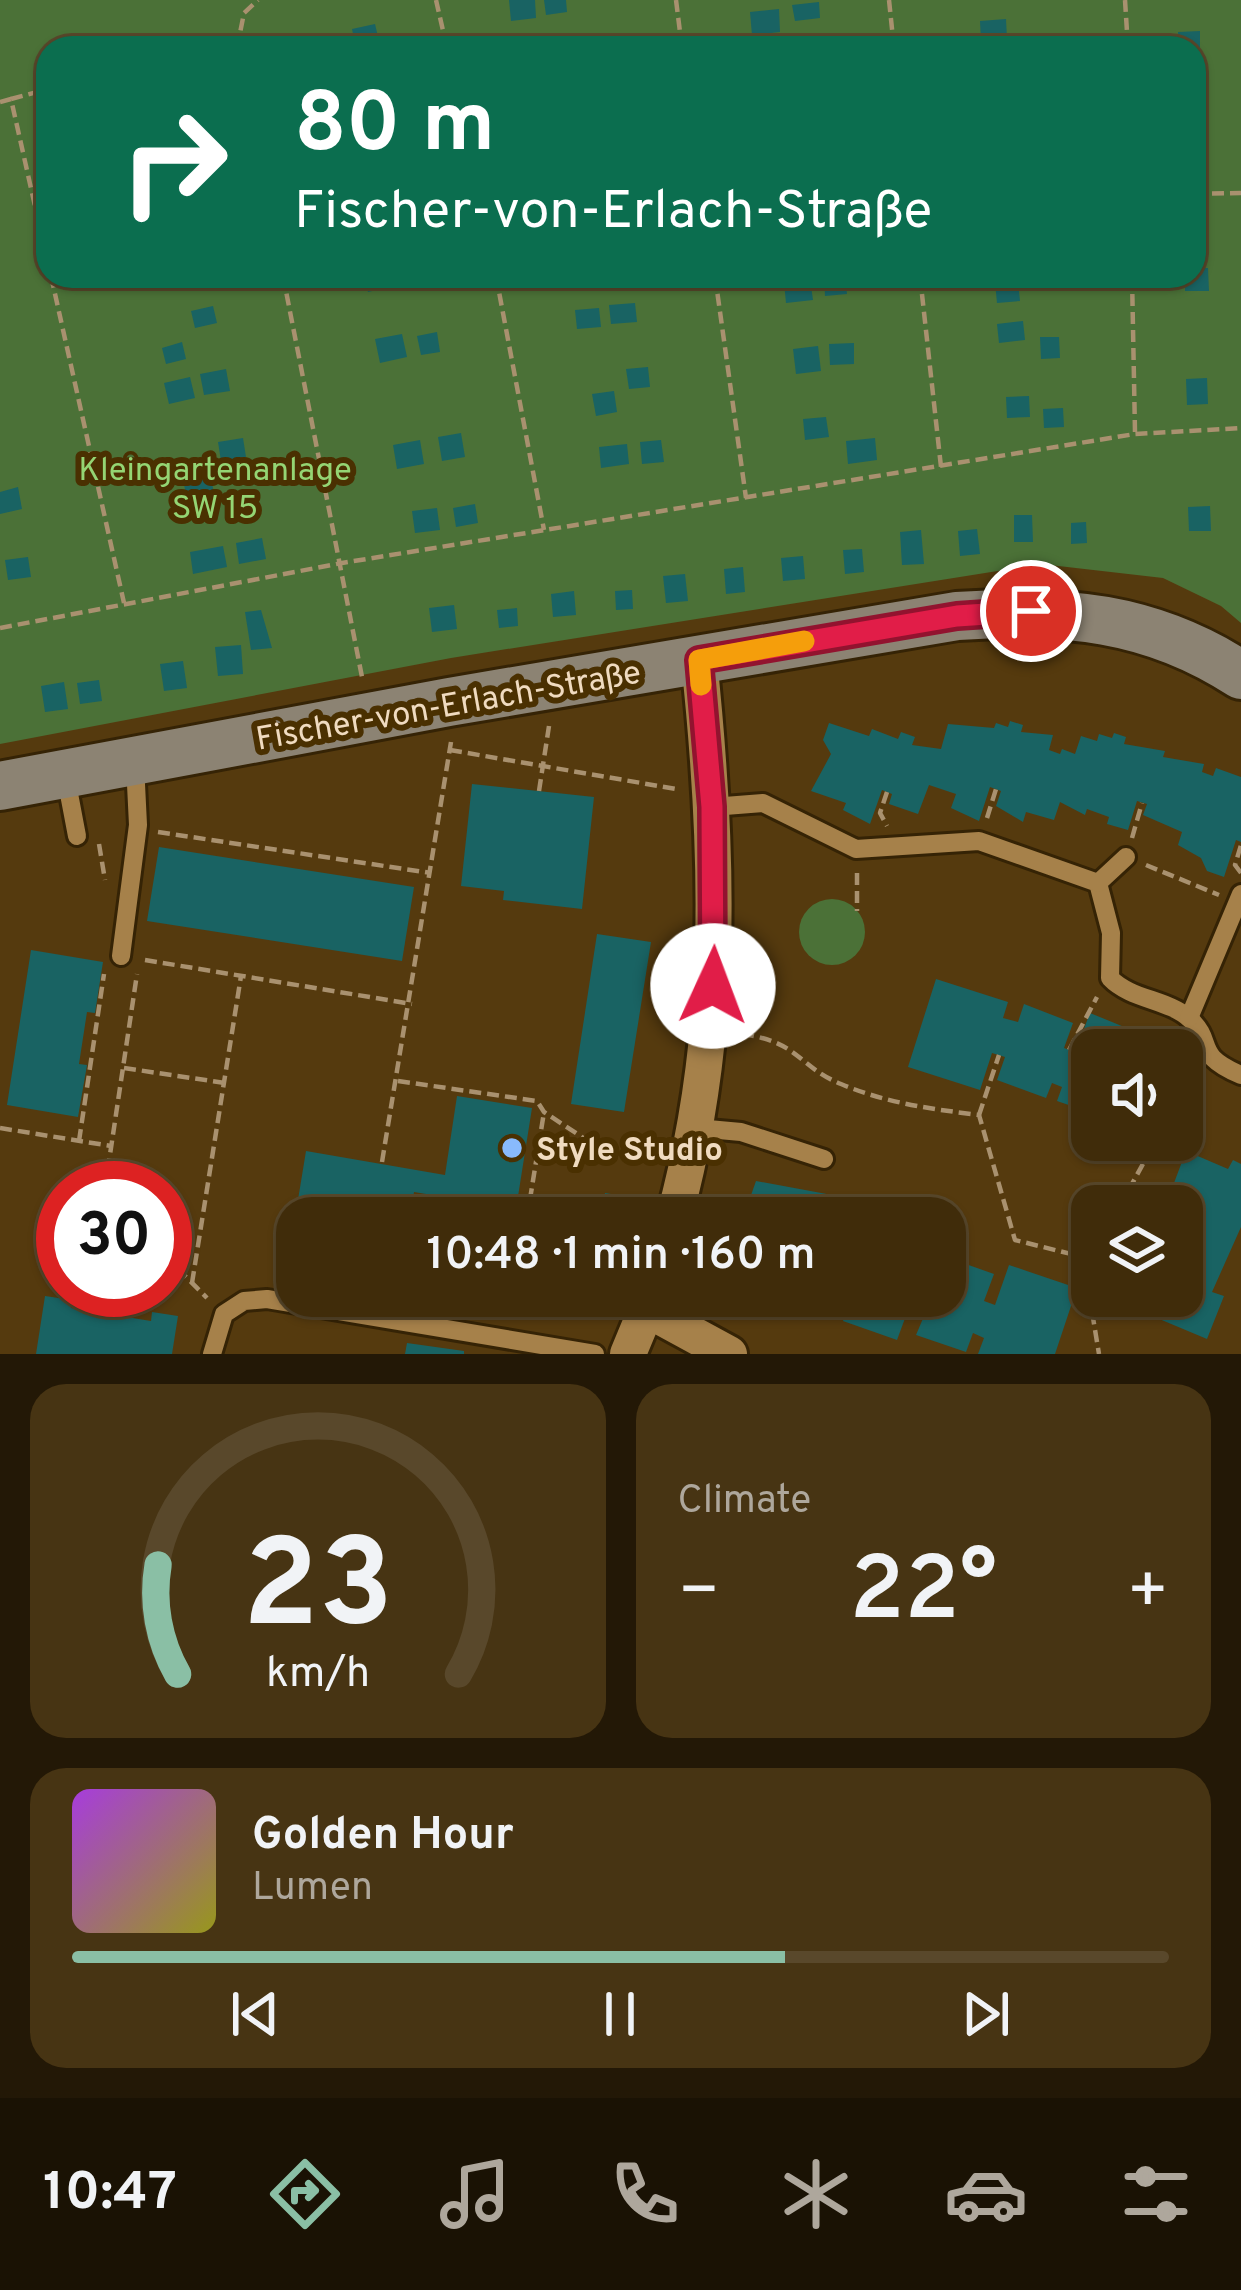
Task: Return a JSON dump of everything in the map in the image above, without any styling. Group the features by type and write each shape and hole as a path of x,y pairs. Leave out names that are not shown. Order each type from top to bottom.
{"street":[{"name":"Fischer-von-Erlach-Straße","path":"0,786 449,702 957,616 1031,611 1139,624 1200,648 1241,675"},
{"path":"679,1197 697,1127 716,943 697,798 699,660"},
{"path":"628,1354 644,1317"},
{"path":"672,1317 729,1354"}],"lane":[{"path":"122,957 138,825 135,762"},
{"path":"65,773 87,835"},
{"path":"697,798 763,803 856,849 980,841 1098,883"},
{"path":"1098,883 1126,857"},
{"path":"1098,883 1112,933 1110,978 1120,988 1190,1018 1214,1063 1241,1075"},
{"path":"1190,1018 1238,898"},
{"path":"697,1127 741,1132 824,1159"},
{"path":"212,1354 224,1314 244,1301 267,1299 595,1354"}],"path":[{"path":"238,36 244,13 258,0"},
{"path":"436,0 444,36"},
{"path":"676,0 680,36"},
{"path":"889,0 893,36"},
{"path":"1125,0 1127,36"},
{"path":"0,102 36,92"},
{"path":"11,99 36,210"},
{"path":"1206,194 1241,193"},
{"path":"54,288 124,603"},
{"path":"285,288 358,655"},
{"path":"498,288 544,530"},
{"path":"717,288 746,498"},
{"path":"921,288 941,467"},
{"path":"1132,288 1135,434"},
{"path":"0,628 341,563 1135,434 1241,428"},
{"path":"382,1162 412,1004 450,750 449,702"},
{"path":"539,791 551,710"},
{"path":"450,750 697,798"},
{"path":"980,841 995,789"},
{"path":"887,792 880,813 899,846"},
{"path":"1142,803 1126,857 1238,898"},
{"path":"158,832 432,873"},
{"path":"87,835 108,896"},
{"path":"1241,845 1235,865 1241,873"},
{"path":"856,849 857,911"},
{"path":"79,1141 122,957 412,1004"},
{"path":"224,1314 192,1282 241,976"},
{"path":"1070,1050 1082,1019 1110,978"},
{"path":"710,1029 778,1039 836,1082 899,1105 980,1115"},
{"path":"999,1055 980,1115 1015,1240 1071,1254"},
{"path":"1203,1075 1214,1063"},
{"path":"123,1067 225,1083"},
{"path":"398,1081 537,1102 544,1112 589,1142"},
{"path":"530,1197 544,1112"},
{"path":"0,1128 111,1146"},
{"path":"1093,1317 1099,1354"}],"green space":[{"name":"Kleingartenanlage SW 15","path":"0,0 1241,0 1241,623 1221,606 1163,578 1041,564 451,658 0,744"},
{"path":"832,899 855,909 865,932 855,955 832,965 809,955 799,932 809,909"}],"building":[{"path":"509,0 535,0 536,18 511,21"},
{"path":"544,0 566,0 567,12 546,15"},
{"path":"819,2 820,18 795,21 792,5"},
{"path":"779,9 780,32 752,35 750,12"},
{"path":"1006,19 1007,36 981,36 980,21"},
{"path":"375,24 378,36 353,36 352,29"},
{"path":"1200,31 1200,36 1178,36 1178,32"},
{"path":"1208,268 1209,291 1185,291 1206,288"},
{"path":"785,288 811,288 813,300 786,303"},
{"path":"825,288 846,288 847,294 825,296"},
{"path":"996,288 1019,288 1020,301 997,303"},
{"path":"635,303 637,322 611,324 609,305"},
{"path":"213,306 217,323 195,328 191,311"},
{"path":"599,308 601,327 577,329 575,310"},
{"path":"1023,321 1025,340 999,343 997,324"},
{"path":"437,332 440,352 421,355 417,336"},
{"path":"402,334 407,357 380,363 375,339"},
{"path":"1040,337 1059,337 1060,358 1041,359"},
{"path":"182,342 186,359 166,364 162,348"},
{"path":"854,343 854,364 830,365 829,344"},
{"path":"818,346 821,371 796,374 793,349"},
{"path":"648,367 650,387 629,389 626,369"},
{"path":"226,369 230,391 204,395 200,374"},
{"path":"190,377 195,398 169,404 164,383"},
{"path":"1207,378 1208,404 1187,405 1186,379"},
{"path":"614,391 617,412 596,416 592,394"},
{"path":"1029,396 1030,417 1007,418 1006,397"},
{"path":"1063,408 1064,427 1044,428 1043,409"},
{"path":"826,417 829,437 805,440 803,419"},
{"path":"461,433 465,457 442,461 438,437"},
{"path":"243,438 246,457 221,461 218,442"},
{"path":"875,438 877,460 848,464 846,441"},
{"path":"420,440 424,464 397,469 393,445"},
{"path":"661,440 664,462 642,464 640,442"},
{"path":"627,444 629,464 601,468 599,447"},
{"path":"210,474 214,493 187,499 183,480"},
{"path":"18,487 22,509 0,514 0,492"},
{"path":"475,504 478,523 456,527 453,508"},
{"path":"1210,506 1211,531 1189,531 1188,507"},
{"path":"437,508 440,530 415,533 412,511"},
{"path":"1014,515 1032,515 1033,542 1014,542"},
{"path":"1086,522 1087,543 1071,544 1071,523"},
{"path":"977,529 980,554 960,556 958,531"},
{"path":"921,530 924,564 902,565 900,532"},
{"path":"262,538 266,559 239,564 236,543"},
{"path":"223,546 227,567 193,574 190,552"},
{"path":"862,549 864,572 845,574 843,550"},
{"path":"803,556 805,579 783,581 781,558"},
{"path":"28,557 31,577 8,580 5,560"},
{"path":"743,567 745,592 726,594 724,569"},
{"path":"685,574 688,601 666,603 663,576"},
{"path":"632,590 633,609 616,610 615,591"},
{"path":"574,591 576,615 553,617 551,594"},
{"path":"454,605 457,629 432,632 429,608"},
{"path":"517,608 518,626 499,628 497,610"},
{"path":"261,610 272,648 251,650 245,612"},
{"path":"241,645 243,674 218,676 215,647"},
{"path":"183,661 187,688 164,691 160,664"},
{"path":"99,680 102,701 80,704 77,683"},
{"path":"64,682 68,709 45,712 41,686"},
{"path":"1010,721 1023,725 1021,732 1053,735 1049,750 1060,754 1062,749 1075,754 1081,736 1097,741 1099,734 1112,738 1114,733 1126,737 1124,744 1204,764 1202,772 1213,776 1216,768 1241,777 1241,842 1236,840 1224,877 1207,871 1201,858 1178,845 1182,832 1143,815 1147,804 1137,801 1128,830 1107,824 1109,817 1087,809 1085,815 1060,802 1054,820 1026,812 1023,822 996,806 1001,791 990,787 979,821 951,808 956,794 929,785 918,814 889,804 892,794 882,790 870,824 843,810 846,803 811,791 831,754 823,740 829,723 869,736 872,729 898,739 901,732 915,737 912,745 941,749 948,724 994,728 996,723 1008,727"},
{"path":"472,784 594,797 582,909 503,900 504,891 461,886"},
{"path":"159,847 414,887 402,961 147,921"},
{"path":"597,934 651,942 624,1112 571,1104"},
{"path":"31,950 103,962 95,1013 87,1012 79,1064 87,1065 78,1117 7,1105"},
{"path":"936,979 1008,1002 1003,1018 1018,1022 1024,1004 1073,1023 1064,1048 1071,1051 1071,1106 1057,1101 1062,1087 1052,1083 1046,1098 997,1080 1005,1057 992,1053 980,1090 908,1067"},
{"path":"1090,1013 1129,1029 1084,1029"},
{"path":"457,1096 532,1108 518,1197 414,1192 413,1197 298,1197 306,1151 445,1175"},
{"path":"1203,1158 1228,1169 1233,1160 1241,1164 1241,1227 1212,1292 1224,1296 1207,1339 1154,1317 1203,1317 1203,1185 1173,1185 1182,1161"},
{"path":"756,1181 832,1195 831,1197 750,1197"},
{"path":"966,1264 994,1274 984,1301 995,1305 1009,1265 1071,1286 1071,1306 1055,1354 978,1354 984,1338 973,1333 966,1352 916,1335 924,1317 966,1317"},
{"path":"42,1317 151,1321 151,1317 178,1317 172,1354 36,1354"},
{"path":"844,1317 905,1317 897,1340 843,1321"},
{"path":"407,1343 464,1351 464,1354 405,1354"}],"slow traffic":[{"path":"701,685 699,660 804,641"}],"place":[{"name":"Style Studio","path":"512,1148"}],"route":[{"path":"713,986 712,807 699,660 957,616 1031,611"}]}
